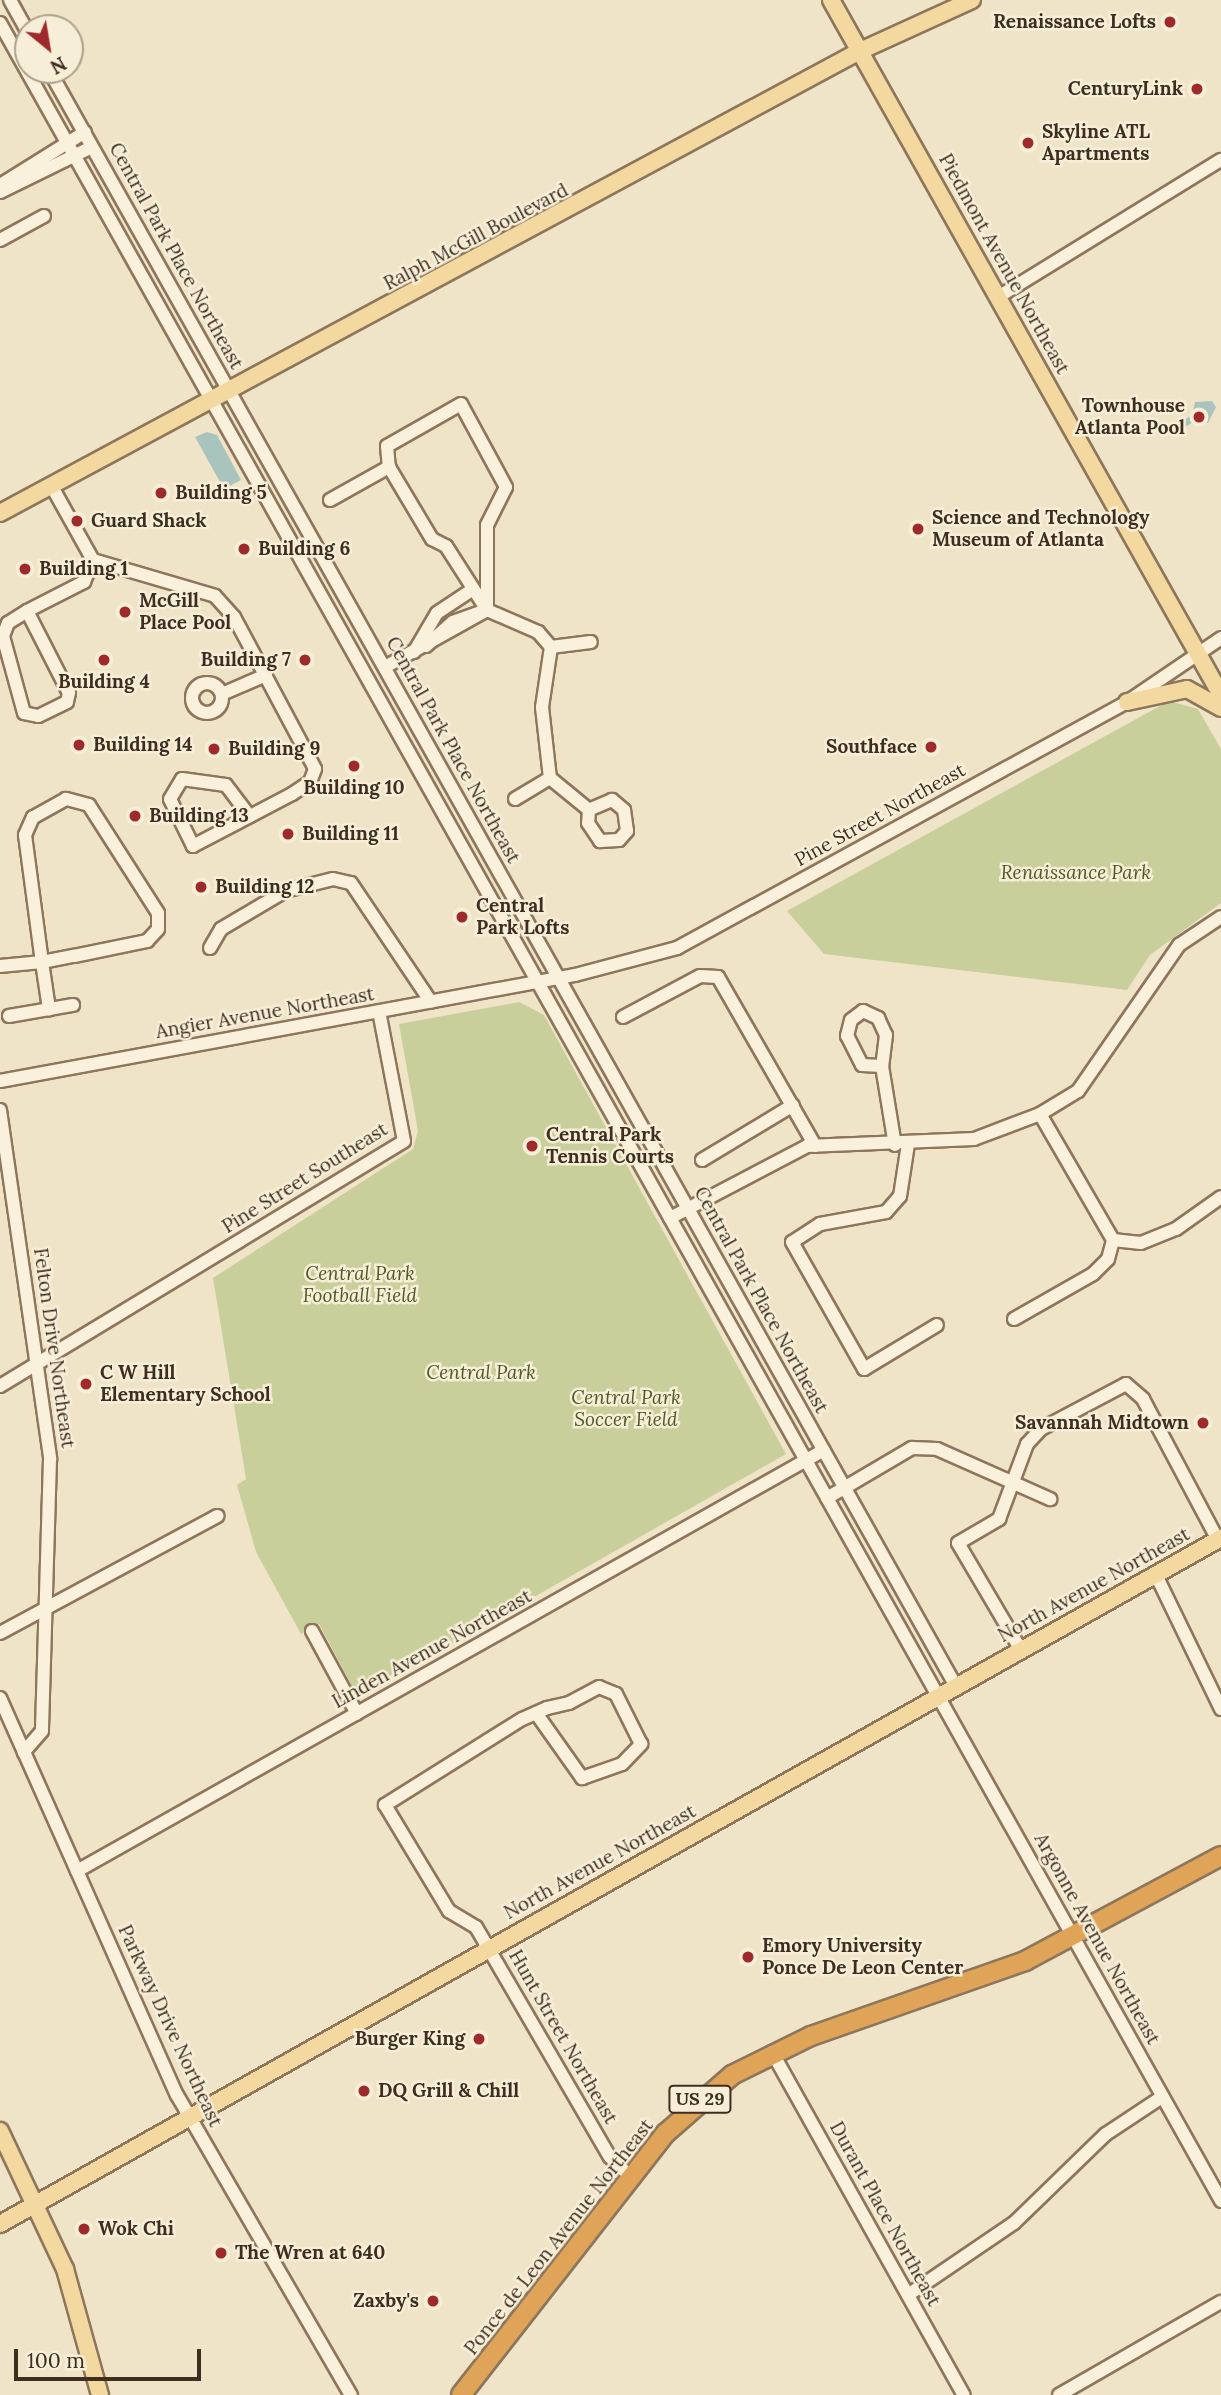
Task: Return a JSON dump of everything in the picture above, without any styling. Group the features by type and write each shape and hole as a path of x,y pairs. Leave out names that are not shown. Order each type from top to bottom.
{"highway":[{"name":"Ponce de Leon Avenue Northeast","path":"461,2395 631,2178 696,2103 772,2052 978,1981 1072,1936 1221,1856"}],"main road":[{"name":"Piedmont Avenue Northeast","path":"831,0 1221,695"},
{"name":"Ralph McGill Boulevard","path":"0,513 213,402 860,51 972,0"},
{"path":"1127,702 1187,689 1221,708"},
{"name":"North Avenue Northeast","path":"0,2224 1219,1539"},
{"path":"0,2131 37,2203 73,2292 100,2395"}],"street":[{"name":"Central Park Place Northeast","path":"0,23 940,1695"},
{"name":"Central Park Place Northeast","path":"57,84 956,1686"},
{"path":"0,186 85,132"},
{"path":"0,192 92,146"},
{"path":"998,297 1221,160"},
{"path":"0,240 44,216"},
{"path":"487,610 487,525 506,488 461,404 387,446 389,467 432,539 446,546 487,610 538,632 551,647 542,707 550,778 589,810"},
{"path":"330,500 389,467"},
{"path":"51,485 93,560 215,596 265,675 315,769 310,782 249,816 193,846 171,790 190,777 226,785 249,816"},
{"path":"27,611 69,693 67,702 38,716 24,713 4,649 8,624 27,611 68,595 84,582 93,560"},
{"path":"419,650 444,608 474,589"},
{"path":"444,608 455,627"},
{"path":"385,667 487,610"},
{"name":"Pine Street Northeast","path":"538,982 677,948 1127,702 1221,638"},
{"path":"551,647 591,642"},
{"path":"222,694 265,675"},
{"path":"515,799 550,778"},
{"path":"0,967 41,961 147,941 158,929 158,913 89,806 66,799 33,817 25,835 41,961 49,1009"},
{"path":"210,948 221,929 285,891 333,880 351,883 431,1002"},
{"path":"670,1218 815,1146 974,1139 1040,1114 1078,1091 1179,945 1221,916"},
{"path":"623,1017 701,976 718,977 815,1146"},
{"name":"Angier Avenue Northeast","path":"0,1082 538,982"},
{"path":"9,1016 73,1005"},
{"name":"Pine Street Southeast","path":"39,1364 404,1141 379,1011"},
{"path":"881,1066 901,1144 900,1196 886,1212 820,1224 792,1242 864,1369 937,1325"},
{"path":"702,1160 793,1105"},
{"name":"Felton Drive Northeast","path":"0,1110 39,1364 50,1459 43,1731 24,1752"},
{"path":"1014,1319 1093,1274 1108,1259 1113,1240 1040,1114"},
{"path":"1113,1240 1153,1238 1221,1197"},
{"path":"0,1386 39,1364"},
{"path":"1021,1650 958,1544 995,1524 1034,1436 1126,1384 1143,1399 1219,1539"},
{"path":"827,1498 912,1448 937,1449 1012,1486 1050,1499"},
{"path":"806,1460 824,1450"},
{"name":"Linden Avenue Northeast","path":"77,1871 806,1460"},
{"path":"0,1633 217,1516"},
{"path":"1156,1574 1221,1709"},
{"path":"313,1631 356,1714"},
{"path":"599,1687 621,1702 638,1749 589,1777 571,1768 536,1713 599,1687"},
{"name":"Argonne Avenue Northeast","path":"940,1695 1221,2201"},
{"name":"Parkway Drive Northeast","path":"0,1698 189,2116 351,2395"},
{"name":"Hunt Street Northeast","path":"536,1713 434,1769 385,1805 449,1911 470,1919 489,1947 610,2157 631,2178"},
{"name":"Durant Place Northeast","path":"772,2052 964,2395"},
{"path":"908,2295 1014,2223 1106,2134 1162,2097"},
{"path":"1059,2395 1221,2302"}],"green space":[{"name":"Renaissance Park","path":"1169,701 1198,709 1221,749 1221,903 1150,955 1127,990 824,954 787,911"},
{"name":"Central Park","path":"519,1002 544,1015 786,1454 358,1697 319,1624 301,1634 256,1552 237,1485 246,1479 213,1278 413,1149 418,1131 399,1024"}],"water":[{"name":"Townhouse Atlanta Pool","path":"1212,401 1216,407 1208,423 1195,421 1175,433 1172,427 1192,415 1195,402"},
{"path":"207,432 217,435 241,480 224,489 195,437"}],"place":[{"name":"Renaissance Lofts","path":"1170,22"},
{"name":"CenturyLink","path":"1197,89"},
{"name":"Skyline ATL Apartments","path":"1028,143"},
{"name":"Townhouse Atlanta Pool","path":"1199,417"},
{"name":"Building 5","path":"161,493"},
{"name":"Guard Shack","path":"77,521"},
{"name":"Science and Technology Museum of Atlanta","path":"918,529"},
{"name":"Building 6","path":"244,549"},
{"name":"Building 1","path":"25,569"},
{"name":"McGill Place Pool","path":"125,612"},
{"name":"Building 4","path":"104,660"},
{"name":"Building 7","path":"305,660"},
{"name":"Building 14","path":"79,745"},
{"name":"Southface","path":"931,747"},
{"name":"Building 9","path":"214,749"},
{"name":"Building 10","path":"354,766"},
{"name":"Building 13","path":"135,816"},
{"name":"Building 11","path":"288,834"},
{"name":"Building 12","path":"201,887"},
{"name":"Central Park Lofts","path":"462,917"},
{"name":"Central Park Tennis Courts","path":"532,1146"},
{"name":"C W Hill Elementary School","path":"86,1384"},
{"name":"Savannah Midtown","path":"1203,1423"},
{"name":"Emory University Ponce De Leon Center","path":"748,1957"},
{"name":"Burger King","path":"479,2039"},
{"name":"DQ Grill & Chill","path":"364,2091"},
{"name":"Wok Chi","path":"84,2229"},
{"name":"The Wren at 640","path":"221,2253"},
{"name":"Zaxby's","path":"433,2301"}],"park label":[{"name":"Central Park Football Field","path":"360,1285"},
{"name":"Central Park Soccer Field","path":"626,1409"}]}
